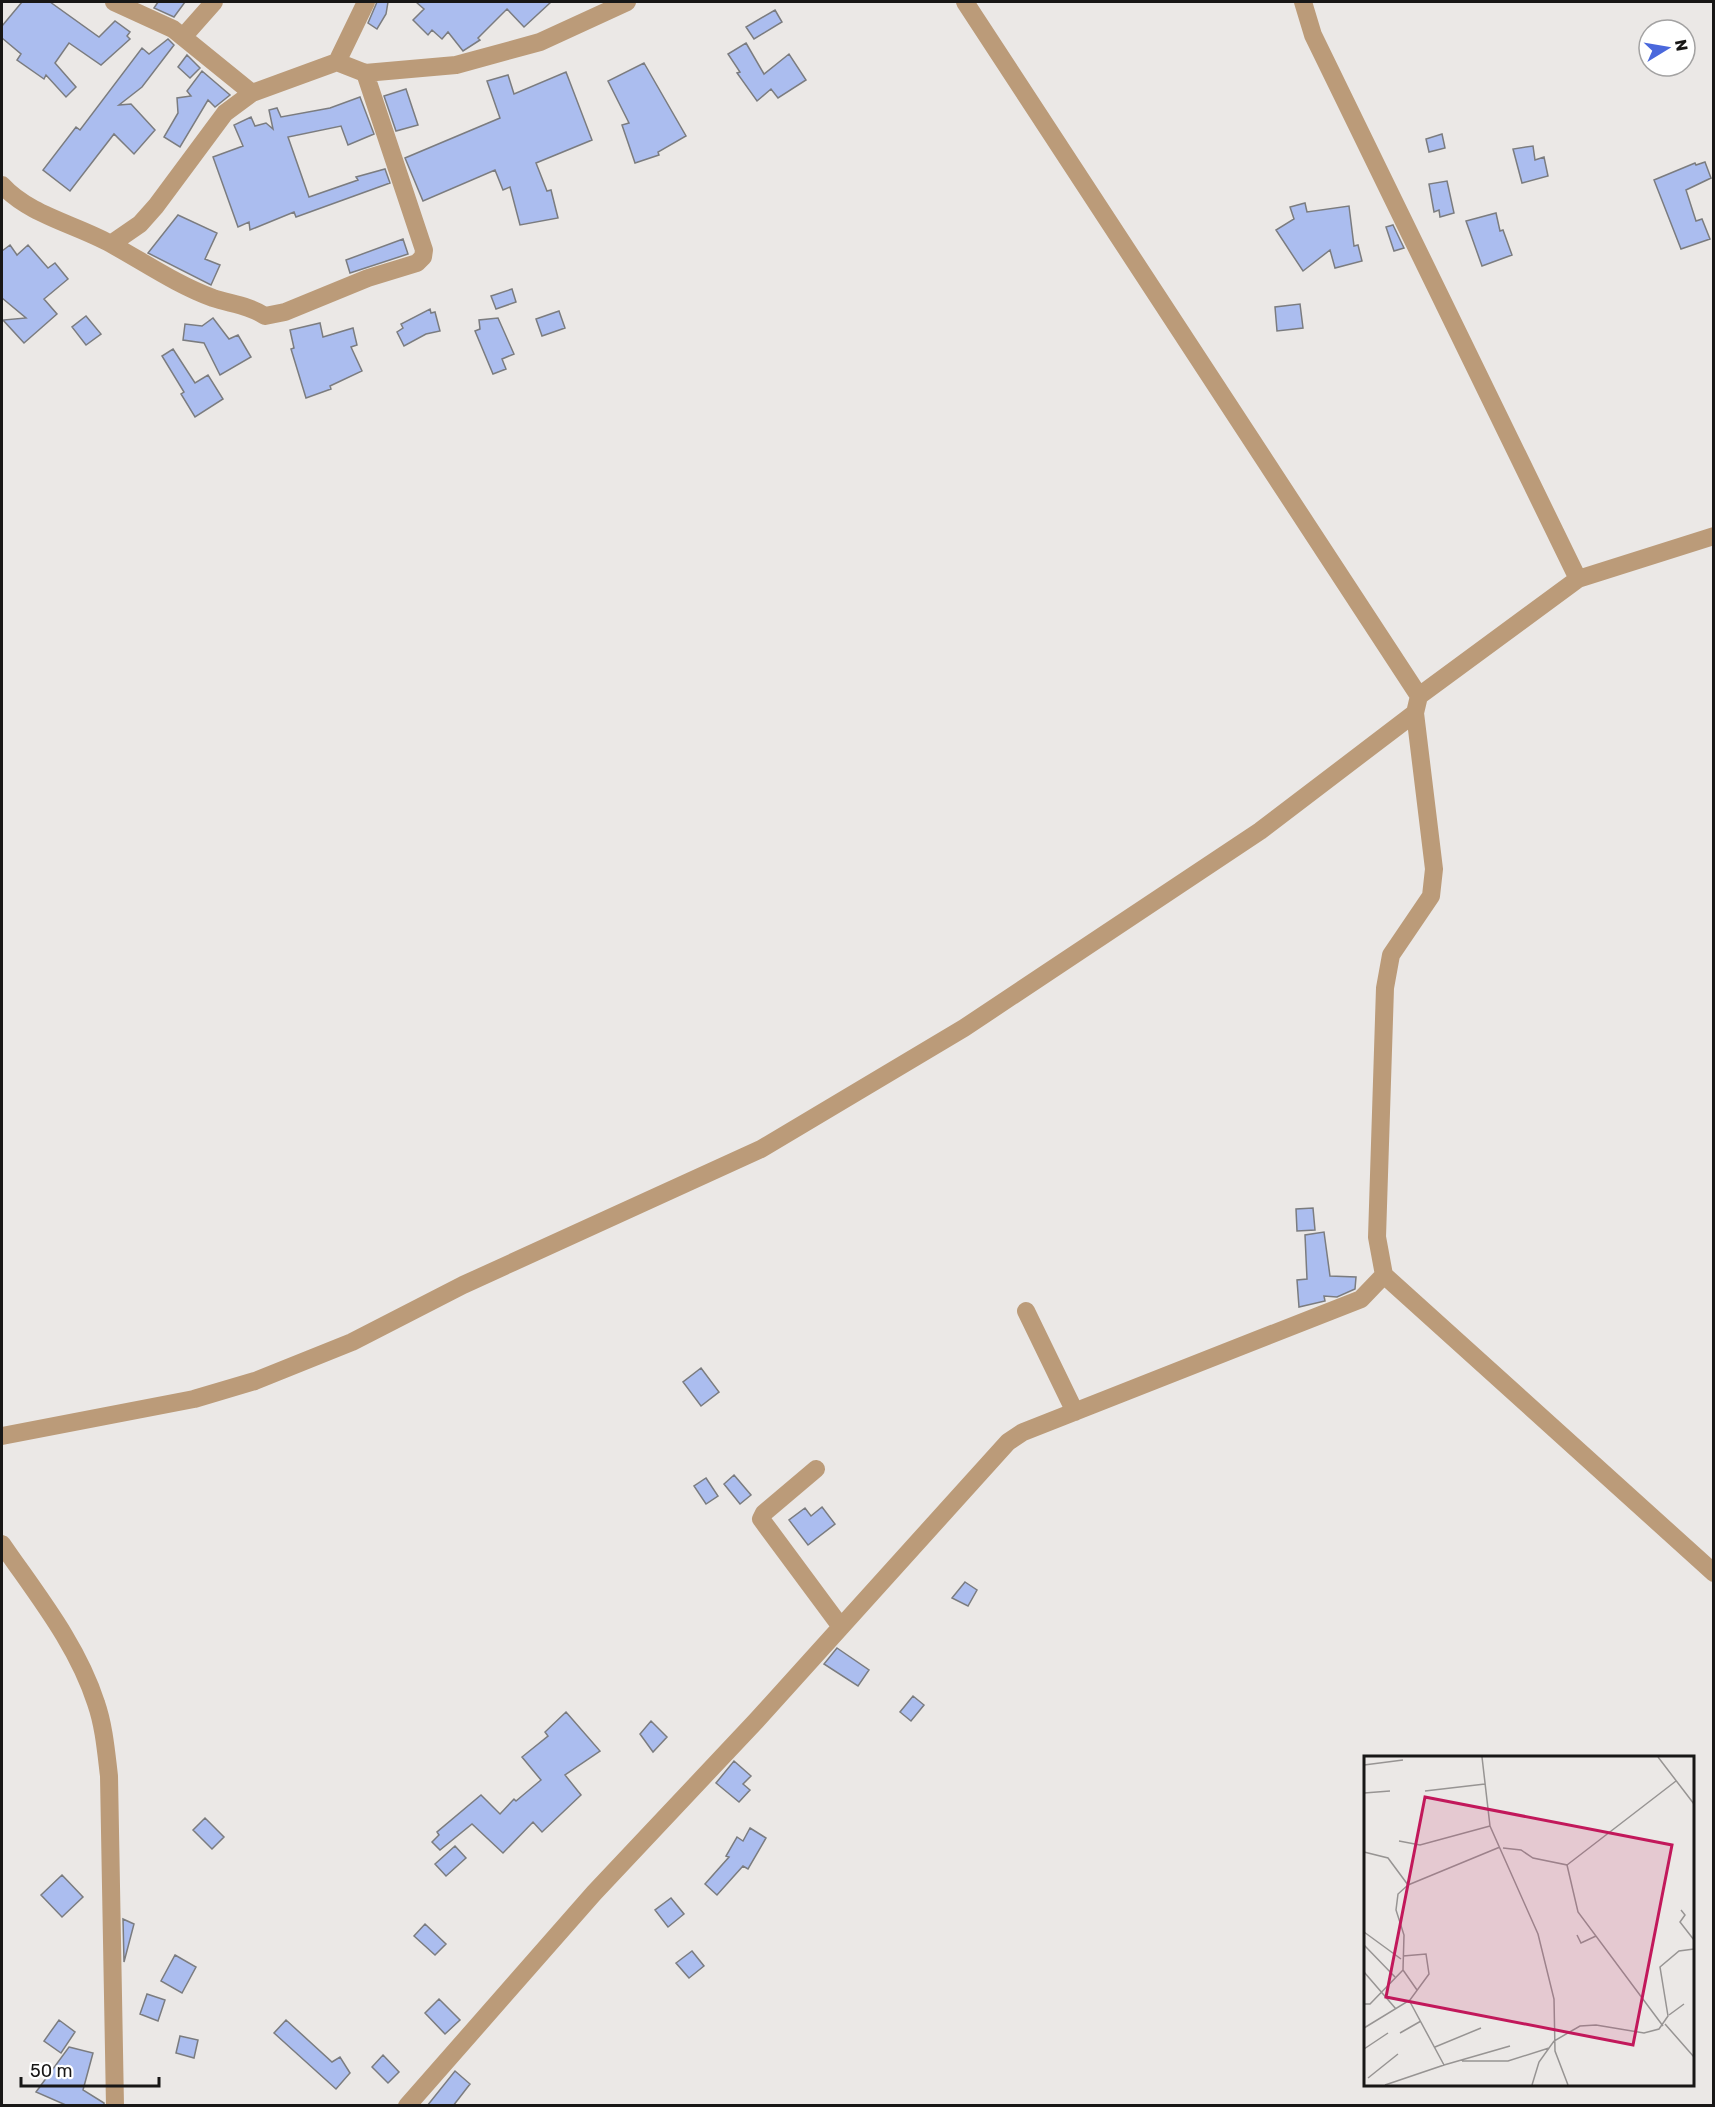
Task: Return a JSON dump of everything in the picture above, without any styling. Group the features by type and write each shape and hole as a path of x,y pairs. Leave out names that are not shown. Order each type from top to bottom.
{"street":[{"path":"114,2 164,24 252,93"},
{"path":"183,37 214,2"},
{"path":"337,62 366,2"},
{"path":"111,244 140,224 225,113 252,93 337,62 365,73 456,65 540,42 627,2"},
{"path":"965,2 1417,705 1434,869 1431,896 1391,955 1385,988 1377,1237 1384,1275 1713,1573"},
{"path":"1303,2 1313,35 1578,579"},
{"path":"4,193 111,244 152,268 213,298 253,308 265,316 285,312 368,278 417,263 423,257 424,250 365,73"},
{"path":"2,1436 194,1399 255,1381 352,1342 463,1286 761,1149 963,1028 1240,844 1578,579 1713,536"},
{"path":"407,2106 594,1893 841,1627 1008,1442 1023,1431 1361,1299 1384,1275"},
{"path":"1026,1311 1075,1412"},
{"path":"816,1469 764,1513 761,1519 841,1627"},
{"path":"2,1544 70,1642 96,1702 105,1741 109,1776 115,2106"}],"building":[{"path":"22,2 50,2 99,37 115,21 130,32 127,36 130,39 101,65 69,43 55,63 76,87 66,97 46,75 44,79 17,60 21,54 2,38 2,26"},
{"path":"158,2 185,2 174,17 154,8"},
{"path":"377,2 388,2 386,14 377,29 368,23"},
{"path":"416,2 551,2 524,27 507,9 478,38 480,40 463,51 448,32 442,39 432,30 428,35 413,20 424,9"},
{"path":"775,10 782,22 754,39 746,27"},
{"path":"168,39 174,45 142,87 119,105 131,104 155,130 134,154 114,134 70,191 43,170 76,127 80,130 142,48 149,54"},
{"path":"746,43 764,74 789,54 806,80 778,98 771,89 757,101 737,73 740,72 728,54"},
{"path":"187,55 200,68 190,78 178,67"},
{"path":"644,63 686,136 658,152 659,155 635,163 622,125 629,123 608,81"},
{"path":"202,71 230,95 215,107 208,100 180,147 164,137 178,113 177,98 191,96 187,91"},
{"path":"566,72 592,140 536,163 547,191 551,190 558,218 520,225 510,187 503,190 495,170 423,201 405,158 500,118 487,81 508,75 514,94"},
{"path":"406,89 418,125 396,131 384,96"},
{"path":"360,97 374,134 348,145 341,126 288,137 309,197 358,180 356,177 385,169 390,183 296,217 294,212 250,230 249,222 238,227 213,157 243,146 234,125 251,117 255,126 266,123 273,129 269,110 277,108 281,117 330,108"},
{"path":"1442,134 1445,148 1429,152 1426,139"},
{"path":"1533,146 1535,160 1544,157 1548,176 1522,183 1513,149"},
{"path":"1705,162 1711,178 1686,190 1696,221 1702,219 1710,239 1681,249 1654,180 1695,163 1696,165"},
{"path":"1447,181 1454,213 1440,217 1439,210 1434,212 1429,184"},
{"path":"1305,203 1307,212 1349,206 1354,246 1358,245 1362,261 1335,268 1330,250 1303,271 1276,230 1294,219 1290,207"},
{"path":"1496,213 1500,231 1503,230 1512,255 1482,266 1466,221"},
{"path":"178,215 217,233 205,259 220,265 211,285 148,253"},
{"path":"1393,225 1404,248 1394,251 1386,227"},
{"path":"403,239 408,254 350,273 346,260"},
{"path":"10,245 17,255 28,245 48,268 55,263 68,279 44,299 57,314 24,343 3,320 26,318 2,298 2,251"},
{"path":"512,289 516,302 496,309 491,296"},
{"path":"1300,304 1303,328 1277,331 1275,307"},
{"path":"430,309 431,313 435,312 440,331 426,334 404,346 397,332 403,328 401,324"},
{"path":"559,311 565,328 542,336 536,319"},
{"path":"86,316 101,334 86,345 72,327"},
{"path":"213,318 229,339 238,335 251,357 220,375 204,343 183,340 185,324 202,326"},
{"path":"498,318 514,354 502,359 506,369 493,374 475,331 480,329 479,320"},
{"path":"320,323 323,337 353,328 357,345 351,347 362,371 330,386 331,389 306,398 291,349 294,348 290,330"},
{"path":"173,349 195,383 208,375 223,399 195,417 181,394 184,392 162,356"},
{"path":"1313,1208 1315,1230 1297,1231 1296,1209"},
{"path":"1324,1232 1330,1276 1356,1277 1355,1289 1337,1297 1324,1296 1325,1301 1299,1307 1297,1280 1307,1279 1305,1235"},
{"path":"701,1368 719,1392 701,1406 683,1382"},
{"path":"734,1475 751,1495 740,1504 724,1484"},
{"path":"706,1478 718,1496 706,1504 694,1486"},
{"path":"822,1507 835,1524 808,1545 789,1520 805,1508 811,1516"},
{"path":"965,1582 977,1590 968,1606 952,1598"},
{"path":"837,1648 869,1670 858,1686 824,1664"},
{"path":"913,1696 924,1705 911,1721 900,1712"},
{"path":"566,1712 600,1751 565,1775 581,1795 542,1832 533,1822 503,1853 472,1824 440,1850 432,1842 439,1835 437,1832 481,1795 500,1814 514,1799 516,1801 541,1780 522,1757 548,1736 545,1732"},
{"path":"651,1721 667,1737 653,1752 640,1734"},
{"path":"734,1761 751,1776 743,1784 750,1790 739,1802 716,1783"},
{"path":"205,1818 224,1837 212,1849 193,1830"},
{"path":"750,1828 766,1838 748,1869 743,1866 717,1895 705,1884 729,1857 726,1856 737,1837 743,1841"},
{"path":"455,1846 466,1858 446,1876 435,1864"},
{"path":"62,1875 83,1897 62,1917 41,1895"},
{"path":"671,1898 684,1914 668,1927 655,1910"},
{"path":"123,1919 134,1924 124,1962"},
{"path":"425,1924 446,1944 435,1955 414,1936"},
{"path":"692,1951 704,1966 689,1978 676,1963"},
{"path":"175,1955 196,1967 182,1993 161,1981"},
{"path":"147,1994 165,2000 158,2021 140,2014"},
{"path":"439,1999 460,2020 445,2034 425,2013"},
{"path":"59,2020 75,2032 61,2053 44,2041"},
{"path":"286,2020 332,2062 340,2057 350,2073 336,2089 274,2033"},
{"path":"180,2036 198,2040 194,2058 176,2053"},
{"path":"69,2047 93,2053 83,2090 104,2103 104,2106 68,2106 36,2092"},
{"path":"383,2055 399,2072 388,2083 372,2067"},
{"path":"455,2071 470,2084 453,2106 427,2106"}]}
